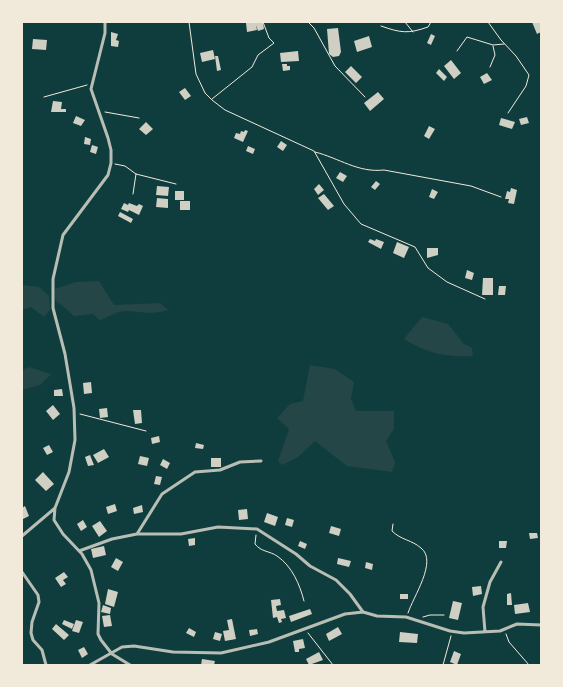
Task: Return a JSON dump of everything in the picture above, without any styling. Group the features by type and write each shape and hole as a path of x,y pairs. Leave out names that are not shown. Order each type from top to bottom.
{"street":[{"path":"105,22 105,33 91,83 92,95 100,112 111,150 111,163 108,175 63,235 53,279 53,308 65,354 74,412 75,440 69,472 55,508 54,520 62,534 79,551 91,570 99,603 98,634 106,648 112,654 130,665"},
{"path":"137,534 162,494 195,472 220,470 240,462 261,461"},
{"path":"22,536 55,508"},
{"path":"79,551 112,539 137,534 181,534 218,527 257,529 296,554 310,566 336,580 350,594 363,612"},
{"path":"485,632 483,607 490,582 501,562"},
{"path":"22,572 38,595 39,602 32,622 31,633 33,640 42,650 46,665"},
{"path":"90,665 95,664 122,648 134,646 174,652 221,653 269,642 330,618 344,614 363,612 377,616 406,617 416,619 453,632 485,632 505,630 517,624 541,624"}],"path":[{"path":"189,22 196,74 205,93 225,110 314,152 327,155 354,167 371,172 384,170 471,186 501,197"},
{"path":"212,100 252,67 258,55 274,44 269,38 263,22"},
{"path":"308,22 314,28 335,66 365,97"},
{"path":"404,22 414,32"},
{"path":"381,26 399,33 414,32 428,27 431,22"},
{"path":"488,22 530,75 526,86 508,113"},
{"path":"457,51 467,37 493,45 505,44"},
{"path":"490,67 495,54 493,45"},
{"path":"44,96 91,83"},
{"path":"100,112 139,118"},
{"path":"314,152 344,204 360,224 415,247 428,268 447,282 485,299"},
{"path":"111,163 125,166 136,174 176,184"},
{"path":"133,194 136,174"},
{"path":"74,412 108,423 146,431"},
{"path":"393,524 392,532 398,537 415,543 424,549 428,559 425,575 406,617"},
{"path":"257,529 255,544 258,549 277,556 288,567 300,584 304,601"},
{"path":"416,619 430,615 444,615"},
{"path":"304,629 334,665"},
{"path":"505,630 509,642 529,665"},
{"path":"443,665 453,632"}],"shaded area":[{"path":"99,281 114,305 160,303 168,310 152,313 124,311 100,320 93,314 74,316 58,302 58,305 55,298 55,289 76,282"},
{"path":"22,285 39,287 49,296 50,310 44,317 31,307 22,310"},
{"path":"422,317 448,324 464,344 472,348 473,356 437,354 404,339"},
{"path":"310,365 335,369 354,382 351,399 356,411 394,411 394,429 386,441 395,462 392,472 347,466 315,441 298,457 282,465 278,461 289,429 277,418 290,404 303,401"},
{"path":"29,367 51,374 40,385 22,390 22,370"}],"building":[{"path":"263,22 264,29 258,31 256,25 257,30 247,32 246,23"},
{"path":"532,22 540,22 541,32 537,34"},
{"path":"338,28 341,52 339,56 333,57 329,54 327,29"},
{"path":"111,32 118,34 116,40 119,41 118,47 111,46"},
{"path":"431,34 435,36 431,45 427,43"},
{"path":"369,36 372,47 357,52 354,41"},
{"path":"33,39 47,40 46,50 32,49"},
{"path":"213,50 215,59 202,62 200,53"},
{"path":"298,51 299,61 281,62 280,53"},
{"path":"215,56 218,56 221,70 217,71"},
{"path":"451,60 461,73 454,79 444,66"},
{"path":"282,64 287,64 287,66 290,66 290,70 283,71"},
{"path":"351,66 362,77 356,83 345,72"},
{"path":"439,69 447,77 444,81 436,73"},
{"path":"487,73 492,80 484,84 480,77"},
{"path":"185,88 191,96 185,100 179,92"},
{"path":"378,92 384,99 370,111 364,103"},
{"path":"53,101 62,102 61,109 66,109 66,112 51,112"},
{"path":"76,116 85,120 81,126 73,123"},
{"path":"527,117 529,123 521,125 519,119"},
{"path":"501,118 515,122 512,129 499,125"},
{"path":"146,122 153,129 146,135 139,129"},
{"path":"429,126 435,129 429,139 424,136"},
{"path":"245,130 248,131 243,142 234,138 236,133 240,134 241,131 244,132"},
{"path":"85,137 91,139 90,145 84,144"},
{"path":"281,141 287,145 283,151 277,147"},
{"path":"92,145 98,147 96,154 90,152"},
{"path":"248,146 255,149 253,154 246,151"},
{"path":"340,172 347,176 343,182 336,178"},
{"path":"376,181 380,184 375,190 371,187"},
{"path":"319,184 324,190 318,195 314,189"},
{"path":"157,186 169,187 168,196 156,195"},
{"path":"511,188 517,190 514,204 508,203 509,199 505,199 507,191 510,192"},
{"path":"432,189 438,192 434,199 429,197"},
{"path":"175,191 184,191 184,200 175,200"},
{"path":"324,194 334,206 328,210 318,198"},
{"path":"157,198 168,199 168,208 156,207"},
{"path":"180,201 190,201 190,210 180,210"},
{"path":"124,203 137,206 139,204 143,206 139,215 129,210 128,212 121,209"},
{"path":"120,212 133,219 131,223 118,216"},
{"path":"370,239 375,241 376,239 384,242 381,249 368,242"},
{"path":"397,242 409,247 404,258 393,253"},
{"path":"427,248 438,248 438,255 427,258"},
{"path":"467,270 474,273 472,280 465,278"},
{"path":"483,278 493,278 493,295 482,295"},
{"path":"499,286 506,286 505,295 498,295"},
{"path":"91,382 92,393 84,394 83,383"},
{"path":"62,389 63,396 54,396 54,390"},
{"path":"53,405 60,414 53,420 46,411"},
{"path":"107,408 108,417 100,418 99,409"},
{"path":"133,410 141,410 142,423 135,424"},
{"path":"159,436 160,442 152,444 151,438"},
{"path":"196,443 204,445 203,449 195,448"},
{"path":"49,445 53,452 47,455 43,448"},
{"path":"104,449 109,457 98,463 93,455"},
{"path":"90,455 94,465 88,466 85,457"},
{"path":"140,456 149,458 147,466 138,464"},
{"path":"211,458 221,458 221,467 211,467"},
{"path":"163,459 170,463 167,469 160,465"},
{"path":"43,472 54,484 46,491 35,480"},
{"path":"156,476 162,477 160,485 154,484"},
{"path":"115,504 117,511 108,514 106,507"},
{"path":"142,505 143,512 134,514 133,508"},
{"path":"25,506 29,516 23,519 22,508"},
{"path":"247,509 248,519 239,520 238,510"},
{"path":"267,513 278,517 275,526 264,522"},
{"path":"287,518 294,520 292,527 285,525"},
{"path":"83,520 87,527 81,531 77,524"},
{"path":"100,521 107,531 99,537 92,526"},
{"path":"331,526 341,529 339,536 329,533"},
{"path":"529,533 537,533 538,538 530,539"},
{"path":"195,538 195,545 189,546 188,539"},
{"path":"300,541 307,544 305,549 298,546"},
{"path":"499,541 507,541 506,548 499,548"},
{"path":"104,546 106,555 93,558 91,549"},
{"path":"116,558 123,562 118,571 111,567"},
{"path":"338,558 351,561 349,567 337,564"},
{"path":"366,562 373,564 372,570 365,568"},
{"path":"64,572 68,577 63,580 66,584 61,587 55,578"},
{"path":"481,586 482,594 473,596 472,587"},
{"path":"108,589 118,592 114,607 105,604"},
{"path":"511,593 512,605 507,605 507,594"},
{"path":"400,594 408,594 408,599 400,599"},
{"path":"280,599 281,605 276,606 277,611 284,610 286,618 281,619 282,622 279,623 277,617 273,618 271,600"},
{"path":"453,601 462,603 458,620 449,618"},
{"path":"528,603 530,612 515,614 514,605"},
{"path":"103,605 111,608 110,614 101,612"},
{"path":"310,609 312,614 291,622 289,616"},
{"path":"110,615 112,626 104,627 102,616"},
{"path":"232,619 236,639 225,641 223,631 229,630 227,620"},
{"path":"64,620 74,624 72,629 62,624"},
{"path":"76,620 83,622 79,633 72,631"},
{"path":"56,624 69,635 64,640 52,629"},
{"path":"338,627 342,634 329,641 326,634"},
{"path":"189,628 196,632 194,637 186,633"},
{"path":"257,629 258,634 250,636 249,630"},
{"path":"215,632 222,634 220,641 213,639"},
{"path":"400,632 418,634 417,643 399,642"},
{"path":"303,639 305,648 299,649 299,652 295,652 293,641"},
{"path":"84,647 88,654 82,658 78,650"},
{"path":"454,651 461,654 457,665 450,662"},
{"path":"319,652 323,660 309,665 306,659"},
{"path":"202,659 215,661 214,665 201,665"}]}
